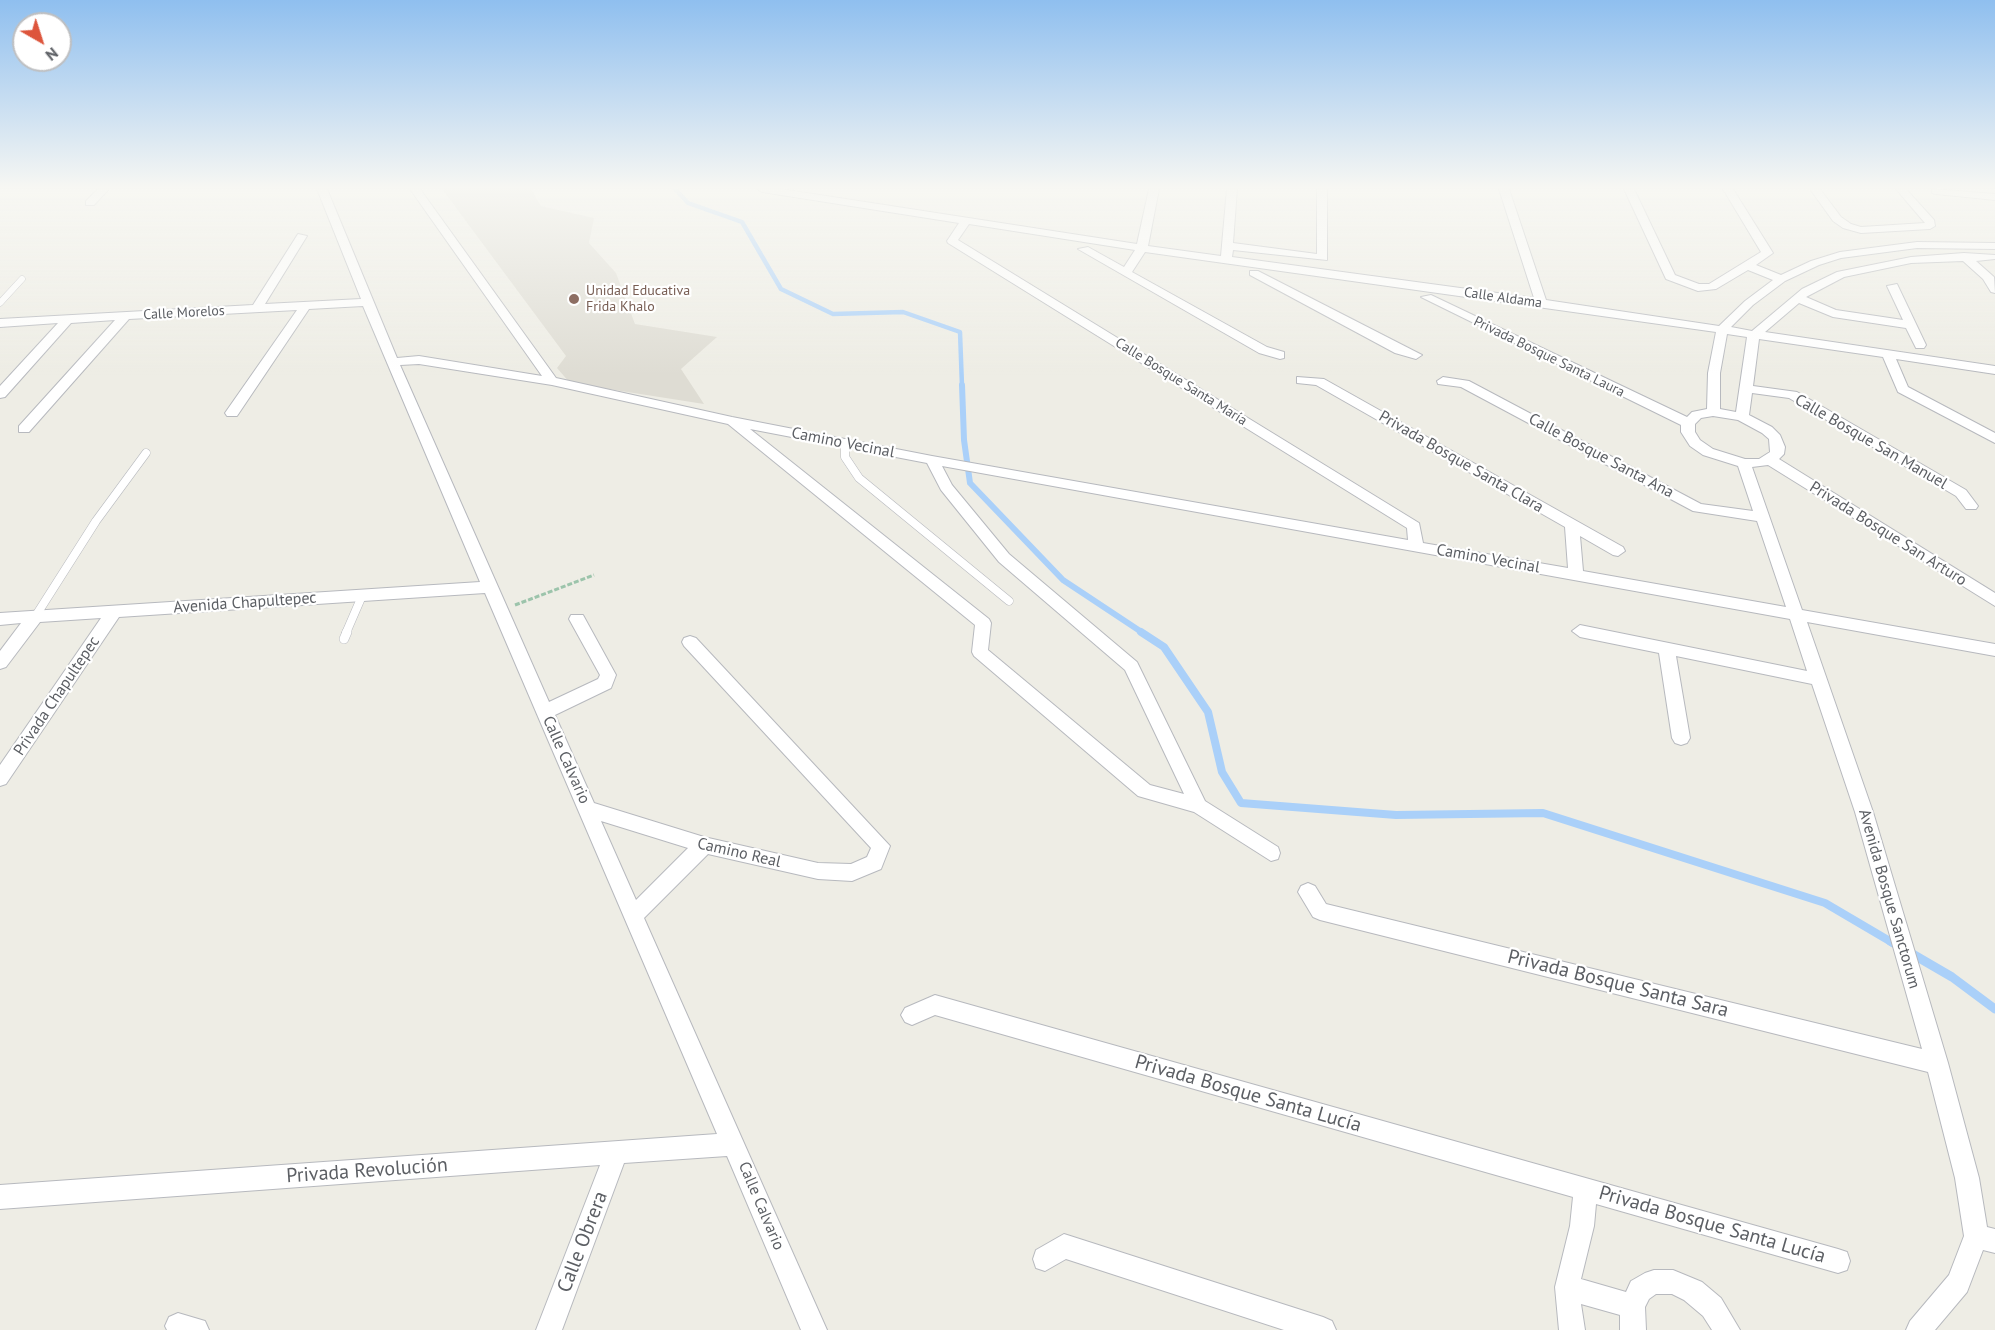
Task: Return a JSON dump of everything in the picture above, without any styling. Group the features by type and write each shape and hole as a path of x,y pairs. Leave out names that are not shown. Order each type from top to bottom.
{"street":[{"path":"256,309 293,251"},
{"name":"Calle Calvario","path":"347,251 392,362 814,1330"},
{"path":"459,251 552,381"},
{"name":"Calle Bosque Santa María","path":"968,251 1414,526 1416,547"},
{"path":"1088,251 1263,350 1280,355"},
{"path":"1126,273 1140,251"},
{"name":"Calle Aldama","path":"1194,251 1227,253 1292,269 1540,300 1889,359 1995,370"},
{"path":"1227,253 1323,258 1323,251"},
{"path":"1524,251 1540,300"},
{"path":"1658,251 1670,277 1698,288 1712,287 1767,253 1766,251"},
{"path":"1713,412 1714,373 1722,330 1749,303 1781,279 1815,262 1840,255 1870,251"},
{"path":"1964,256 1988,277 1995,290"},
{"path":"1742,417 1753,336 1806,291 1841,274 1911,260 1964,256 1995,257"},
{"path":"1815,262 1841,274"},
{"path":"1746,265 1781,279"},
{"path":"1284,289 1292,269"},
{"path":"1254,273 1399,350 1416,355"},
{"path":"1893,286 1920,345"},
{"name":"Privada Bosque Santa Laura","path":"1427,297 1688,423"},
{"path":"1798,298 1833,313 1910,325"},
{"name":"Calle Morelos","path":"0,323 368,302"},
{"path":"232,413 305,306"},
{"path":"24,429 125,316"},
{"path":"0,394 68,319"},
{"path":"1889,359 1903,389 1995,439"},
{"name":"Camino Vecinal","path":"392,362 419,360 552,381 732,421 955,465 1995,650"},
{"name":"Privada Bosque Santa Clara","path":"1302,380 1319,382 1618,551"},
{"name":"Calle Bosque Santa Ana","path":"1443,381 1464,384 1698,508 1763,517"},
{"name":"Calle Bosque San Manuel","path":"1747,389 1792,395 1961,494 1971,506"},
{"path":"1713,412 1742,417 1767,430 1775,438 1778,447 1776,463 1744,464 1708,452 1695,442 1688,432 1688,423 1697,415 1713,412"},
{"path":"732,421 983,623 980,652 1144,791 1199,806 1271,854"},
{"path":"932,460 946,488 1004,558 1131,666 1199,806"},
{"name":"Privada Bosque San Arturo","path":"1776,463 1995,600"},
{"name":"Avenida Bosque Sanctorum","path":"1744,464 1864,812 1937,1063 1985,1239 1958,1283 1922,1329"},
{"path":"1572,525 1576,575"},
{"name":"Avenida Chapultepec","path":"0,619 491,587"},
{"name":"Privada Chapultepec","path":"0,779 114,612"},
{"path":"0,663 35,617"},
{"path":"545,712 605,683 608,675 577,619"},
{"path":"1580,631 1817,679"},
{"name":"Camino Real","path":"588,809 704,845 818,871 852,873 874,863 881,846 690,642"},
{"path":"1666,648 1681,738"},
{"path":"634,915 704,845"},
{"name":"Privada Bosque Santa Sara","path":"1308,892 1320,910 1937,1063"},
{"name":"Privada Bosque Santa Lucía","path":"912,1015 935,1005 1838,1261"},
{"name":"Privada Revolución","path":"0,1197 734,1144"},
{"name":"Calle Obrera","path":"549,1330 616,1153"},
{"name":"Privada Bosque Santa Lucía","path":"1572,1330 1567,1287 1582,1226 1586,1189"},
{"path":"1045,1259 1064,1246 1323,1330"},
{"path":"1567,1287 1633,1318 1640,1290 1654,1282 1673,1282 1693,1291 1712,1307 1727,1330"}],"lane":[{"path":"0,303 22,279"},
{"path":"845,443 845,457 859,478 1009,601"},
{"path":"35,617 96,521 146,453"},
{"path":"344,639 362,596"}],"path":[{"path":"501,611 594,575"}],"shaded area":[{"name":"Unidad Educativa Frida Khalo","path":"488,251 596,251 616,273 635,324 717,337 681,369 704,404 570,383 557,368 566,356"}],"waterway":[{"path":"759,251 781,289 833,314 903,312 960,332 962,386"},
{"path":"962,385 964,440 970,483 1063,580 1143,633"},
{"path":"1141,632 1164,647 1208,712 1222,772 1241,803 1396,815 1543,813 1825,903 1893,943"},
{"path":"1890,941 1900,947"},
{"path":"1909,952 1952,977 1995,1009"}],"place":[{"name":"Unidad Educativa Frida Khalo","path":"574,299"}]}
